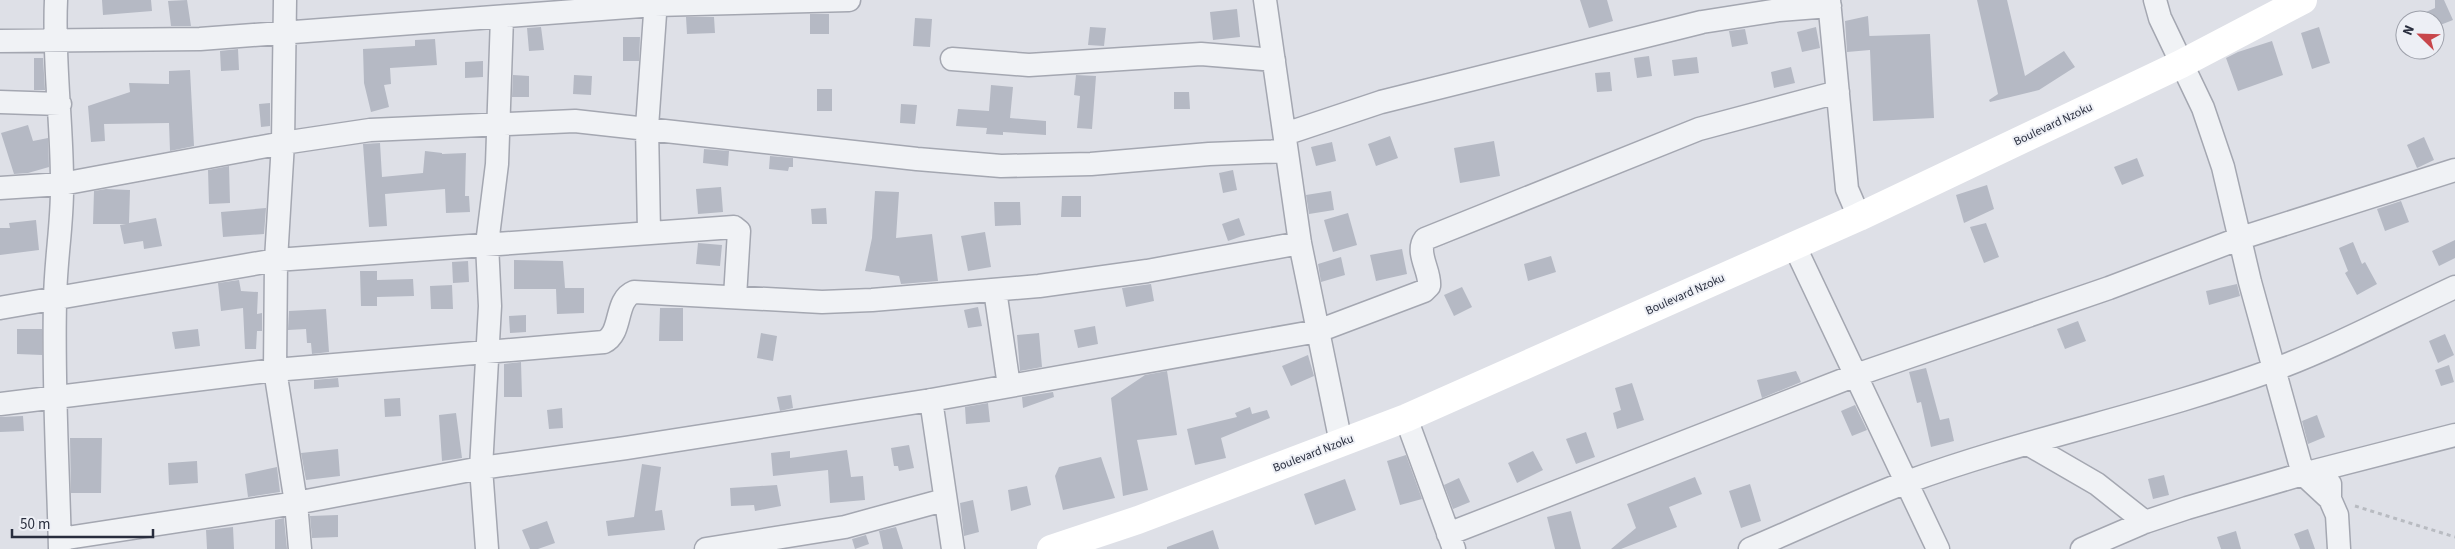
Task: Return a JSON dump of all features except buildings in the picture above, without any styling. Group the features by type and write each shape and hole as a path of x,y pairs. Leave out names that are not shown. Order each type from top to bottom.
{"street":[{"path":"56,0 54,40 60,104 62,184 55,300 54,397 60,544 296,504 481,468 626,448 931,400 1318,331 1424,291 1429,286 1430,280 1421,249 1425,239 1699,129 1838,92"},
{"path":"285,0 283,143 276,260 275,370 296,504 300,549"},
{"path":"0,41 190,39 286,34 502,18 656,2 849,0"},
{"path":"1265,0 1300,243 1341,443"},
{"path":"2155,0 2160,18 2204,108 2223,167 2274,370 2303,474 2330,498"},
{"name":"Boulevard Nzoku","path":"1051,549 1138,520 1406,418 1794,245 1859,218 2181,64 2304,0"},
{"path":"649,232 647,127 656,2"},
{"path":"0,188 62,184 283,143 370,130 575,121 647,127 917,159 1001,166 1091,164 1209,154 1285,142 1381,102 1702,22 1830,3 1847,189 1859,218"},
{"path":"486,549 481,468 490,306 487,244 497,164 502,18"},
{"path":"952,59 1029,65 1201,54 1274,60"},
{"path":"0,102 60,104"},
{"path":"1406,418 1451,542 1856,376 2109,288 2241,238 2455,170"},
{"path":"0,308 55,300 276,260 649,232 737,228 739,231 735,297"},
{"path":"0,404 275,370 604,342 612,336 625,298 634,292 822,302 995,290 1147,271 1300,243"},
{"path":"1794,245 1938,549"},
{"path":"1750,549 1907,482 2028,444 2178,402 2274,370 2455,287"},
{"path":"995,290 1009,386"},
{"path":"931,400 944,500 953,549"},
{"path":"2082,549 2145,522 2303,474 2455,435"},
{"path":"2028,444 2097,484 2145,522"},
{"path":"2329,468 2330,498 2337,515 2339,549"},
{"path":"706,549 845,527 944,500"}],"path":[{"path":"2330,498 2455,537"}]}
